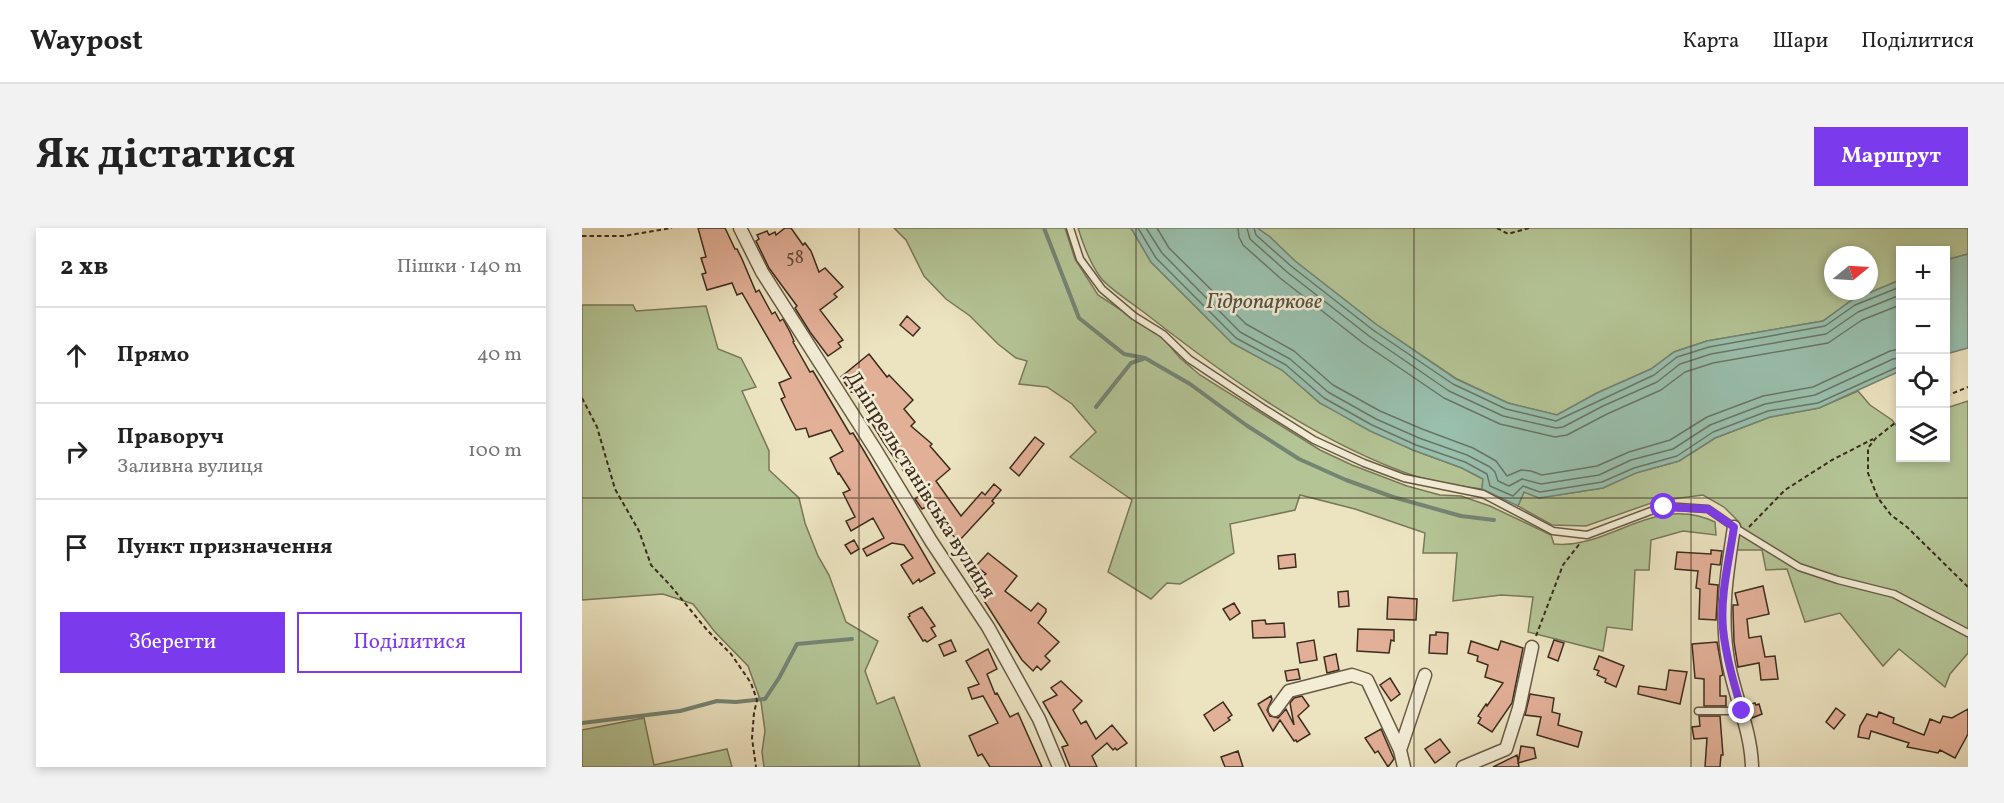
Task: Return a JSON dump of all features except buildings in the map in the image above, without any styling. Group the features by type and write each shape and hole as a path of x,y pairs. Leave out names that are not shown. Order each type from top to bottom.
{"street":[{"name":"Дніпрельстанівська вулиця","path":"740,228 762,272 931,541 988,627 1039,719 1059,767"},
{"path":"1739,530 1725,584 1723,627 1728,663 1752,746 1752,767"},
{"path":"1463,767 1506,749 1519,708 1532,648"},
{"path":"1275,710 1289,691 1352,675 1367,680 1400,750 1404,767"},
{"path":"1400,750 1425,675"}],"lane":[{"path":"1070,228 1080,259 1102,289 1134,316 1163,334 1189,359 1314,440 1364,463 1404,478 1483,494 1552,531 1587,535 1664,507 1708,509 1798,567 1894,594 1968,633"},
{"path":"1698,711 1742,711"}],"path":[{"path":"582,236 624,236 672,228"},
{"path":"1497,228 1508,234 1529,228"},
{"path":"1950,394 1968,387"},
{"path":"582,398 597,427 615,489 639,531 651,565 730,654 751,683 757,700 752,738 756,767"},
{"path":"1739,530 1785,490 1832,460 1876,438 1896,422"},
{"path":"1876,438 1868,448 1868,473 1878,498 1892,515 1968,587"},
{"path":"1532,648 1563,565 1587,535"}],"shaded area":[{"path":"894,228 1065,228 1075,259 1098,295 1162,337 1180,358 1200,375 1320,450 1407,486 1440,495 1461,496 1490,506 1551,535 1554,544 1574,544 1594,539 1632,524 1672,514 1693,515 1715,522 1716,535 1683,531 1651,540 1649,570 1635,570 1632,630 1607,627 1603,651 1528,632 1533,597 1501,595 1453,601 1457,553 1423,553 1425,533 1355,509 1300,495 1295,510 1230,524 1234,553 1180,584 1167,583 1151,599 1108,572 1132,500 1070,457 1096,432 1072,404 1047,387 1019,384 1027,361 1016,358 970,316 946,299 924,276 906,240"},
{"path":"1078,228 1131,228 1151,262 1232,343 1282,370 1320,403 1413,450 1462,468 1483,479 1482,489 1429,480 1398,470 1331,439 1268,402 1208,361 1105,282 1090,260"},
{"path":"1257,228 1968,228 1968,254 1950,259 1950,246 1896,246 1896,282 1878,289 1878,246 1824,246 1824,300 1852,300 1823,321 1707,341 1674,352 1651,369 1597,393 1557,415 1508,403 1457,379 1377,325"},
{"path":"582,305 633,305 636,311 706,306 718,349 741,358 756,387 742,391 769,451 769,470 799,498 805,523 818,556 829,575 846,622 878,641 865,671 877,704 894,697 920,766 764,767 762,752 765,731 761,702 748,666 715,632 693,604 663,594 582,600"},
{"path":"1858,391 1870,405 1896,425 1896,462 1950,462 1950,407 1968,401 1968,653 1950,674 1945,687 1899,649 1883,666 1840,613 1805,622 1787,569 1766,570 1762,550 1734,550 1738,521 1724,507 1703,495 1657,501 1586,526 1552,525 1518,506 1524,492 1539,498 1603,488 1635,473 1679,461 1715,438 1770,417 1819,408"},
{"path":"644,718 654,765 727,749 732,767 582,767 582,730"}],"water":[{"name":"Гідропаркове","path":"1131,228 1257,228 1377,325 1456,379 1508,403 1557,415 1597,393 1651,369 1674,352 1707,341 1823,321 1852,300 1878,300 1878,289 1896,282 1896,373 1819,408 1770,417 1715,438 1679,461 1636,473 1603,488 1539,498 1524,492 1518,506 1482,489 1483,479 1462,468 1370,431 1320,403 1282,370 1232,343 1151,262"},
{"path":"1968,254 1968,348 1950,353 1950,300 1950,259"}],"waterway":[{"path":"1044,228 1079,318 1124,354 1145,358 1190,384 1246,425 1299,459 1346,480 1393,497 1461,516 1494,520"},
{"path":"1096,407 1131,363 1143,359"},
{"path":"582,723 680,711 717,701 765,699 797,644 852,639"}],"route":[{"path":"1664,507 1708,509 1734,527 1725,584 1723,627 1728,663 1742,711"}]}
